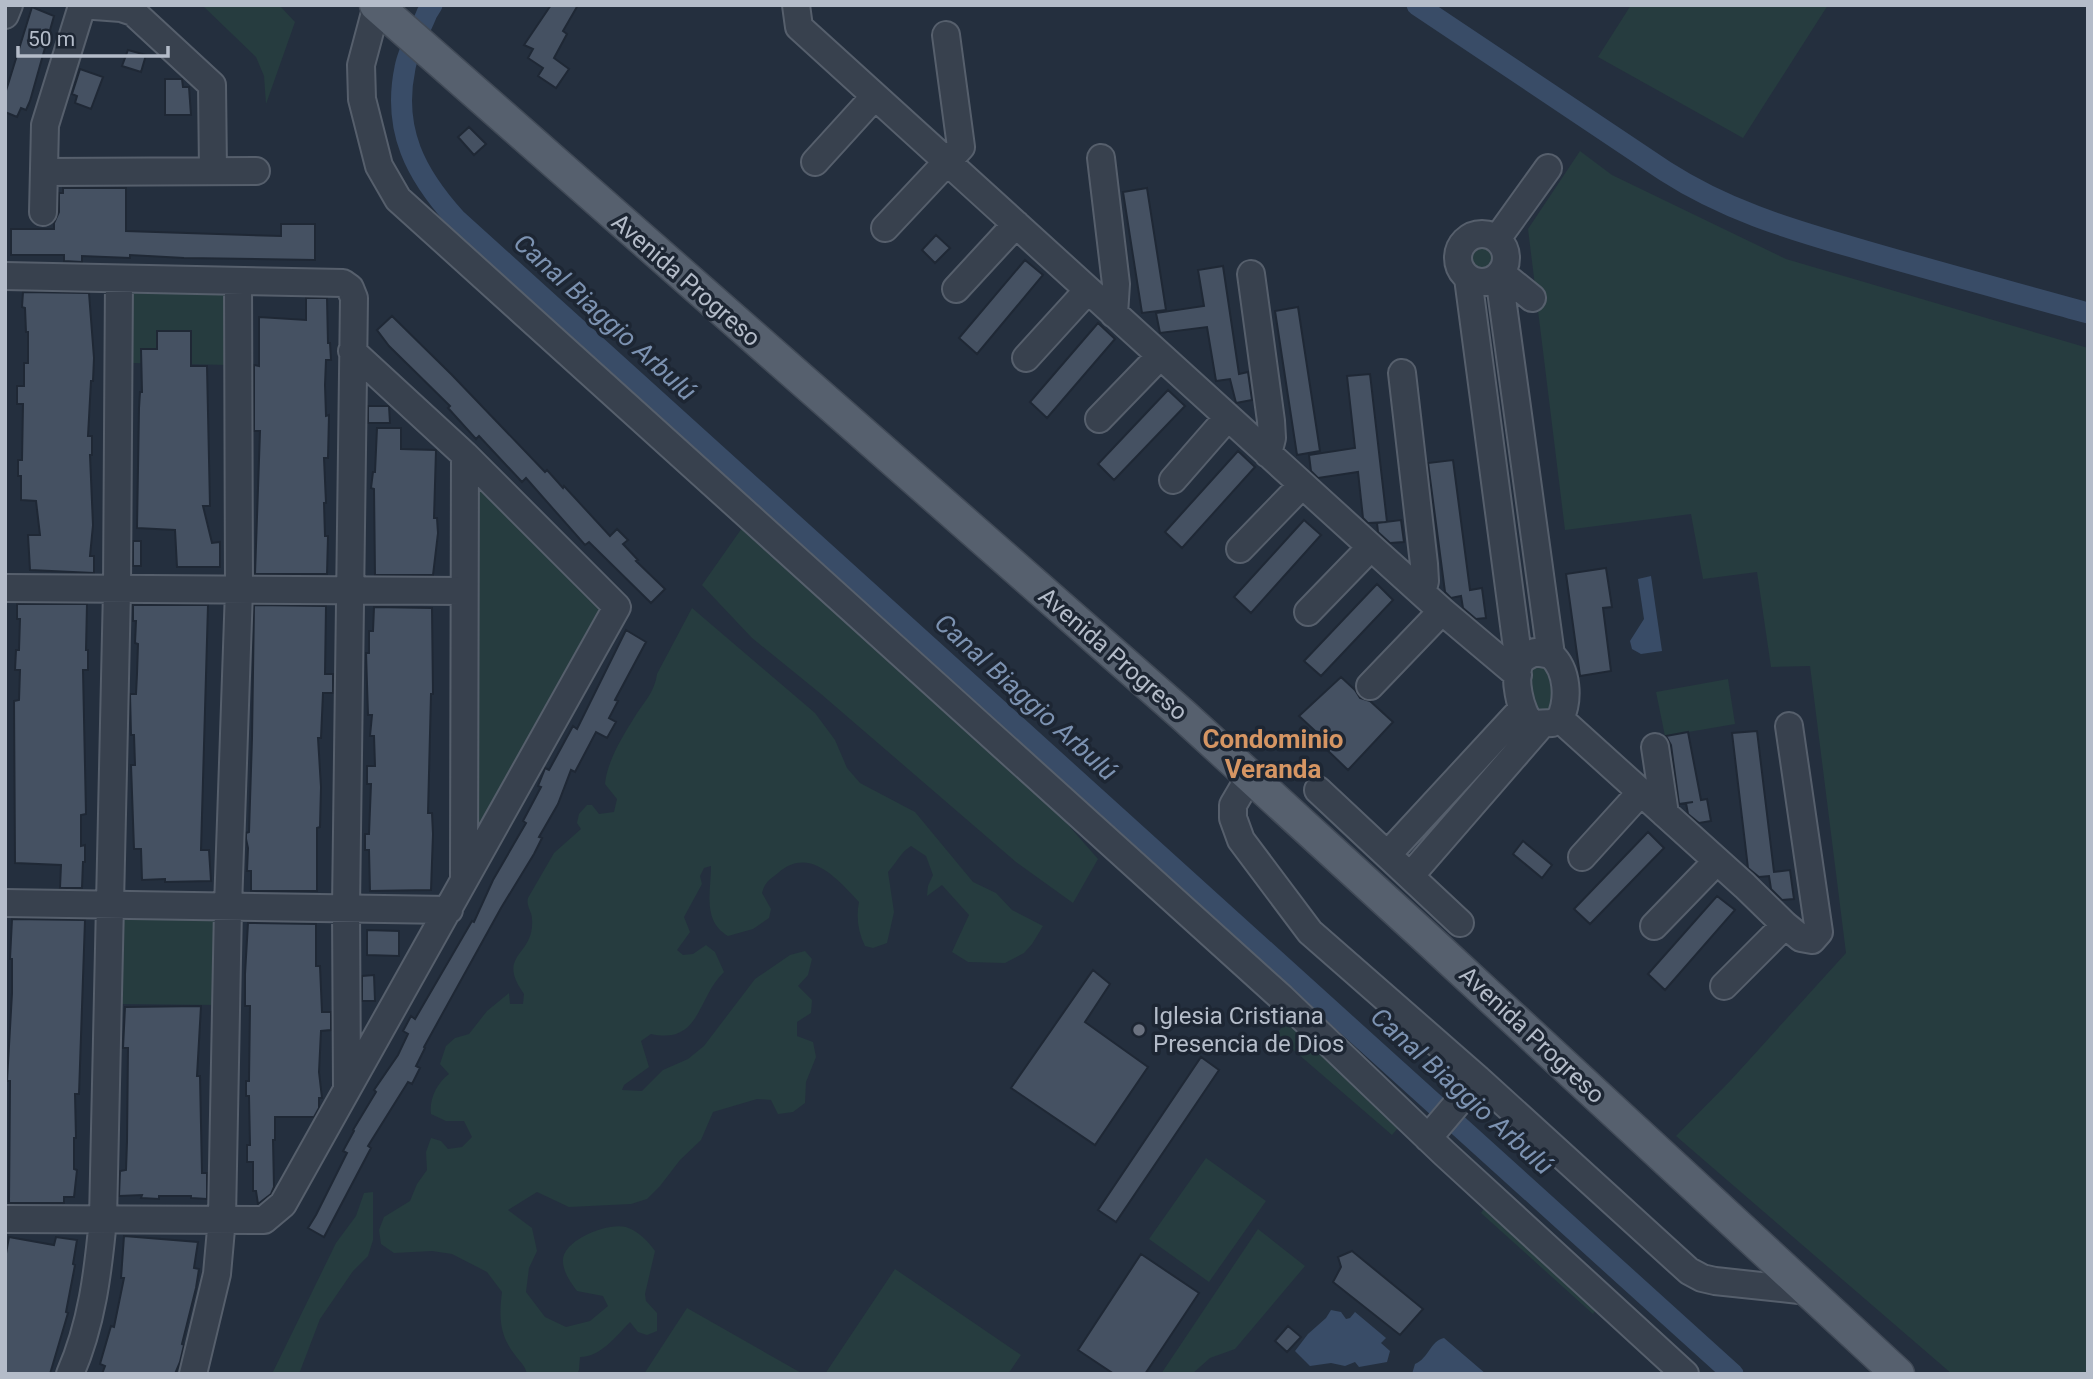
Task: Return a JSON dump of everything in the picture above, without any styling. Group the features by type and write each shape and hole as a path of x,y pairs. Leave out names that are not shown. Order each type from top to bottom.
{"main road":[{"name":"Avenida Progreso","path":"380,9 1250,776 1898,1374"}],"street":[{"path":"5,15 9,5"},
{"path":"43,212 45,125 82,5 121,8 133,12 212,85 214,172"},
{"path":"796,5 799,27 1442,611 1518,669"},
{"path":"380,9 361,65 362,99 379,166 398,199 1282,999 1428,1138 1685,1374"},
{"path":"885,228 960,150 962,142 946,35"},
{"path":"815,162 875,96"},
{"path":"1101,158 1116,284 1114,314"},
{"path":"1497,239 1548,168"},
{"path":"44,172 256,172"},
{"path":"956,289 1016,224"},
{"path":"1388,854 1541,718 1567,701 1562,668 1551,655 1500,275 1507,261 1506,253 1497,239 1481,234 1455,240 1459,264 1468,278 1518,669 1541,718 1641,792 1785,925 1801,938 1812,940 1819,932 1789,726"},
{"path":"1251,274 1271,421 1272,438 1268,454"},
{"path":"1468,278 1484,283 1500,275"},
{"path":"1500,275 1532,298"},
{"path":"5,276 343,283 350,288 354,298 346,1090"},
{"path":"70,1374 85,1333 96,1289 103,1219 117,589 120,279"},
{"path":"193,1374 217,1274 222,1219 228,907 239,590 238,281"},
{"path":"1026,358 1088,290"},
{"path":"5,1219 264,1220 274,1214 283,1204 617,607 465,455 352,351"},
{"path":"1099,419 1160,356"},
{"path":"1402,373 1424,564 1425,581 1422,593"},
{"path":"1173,480 1228,417"},
{"path":"464,879 465,455"},
{"path":"1240,550 1303,485"},
{"path":"1308,611 1371,547"},
{"path":"5,588 464,591"},
{"path":"1370,686 1442,611"},
{"path":"1518,669 1525,656 1535,652 1551,655"},
{"path":"1411,875 1541,718"},
{"path":"1655,747 1665,814"},
{"path":"1250,776 1233,805 1233,818 1241,840 1310,932 1478,1079 1689,1271 1715,1281 1808,1291"},
{"path":"1318,790 1451,915 1420,932"},
{"path":"1582,857 1641,792"},
{"path":"1330,850 1355,824"},
{"path":"1654,926 1717,860"},
{"path":"5,903 449,910"},
{"path":"1724,986 1785,925"},
{"path":"1428,1138 1478,1079"}],"green space":[{"path":"202,5 279,5 295,22 266,104 264,76 256,57"},
{"path":"1631,5 1828,5 1743,138 1598,57"},
{"path":"1580,151 1612,175 1786,259 2088,348 2088,1374 1952,1374 1676,1136 1731,1080 1846,953 1810,666 1771,667 1757,572 1703,579 1691,514 1565,530 1528,229"},
{"path":"1481,245 1491,249 1495,259 1491,269 1481,273 1471,269 1467,259 1471,249"},
{"path":"132,288 231,290 230,365 131,363"},
{"path":"475,477 605,610 471,850"},
{"path":"742,528 781,552 850,626 883,650 1049,803 1098,859 1073,903 1016,862 752,638 702,585"},
{"path":"692,608 815,713 835,740 847,768 860,783 915,812 973,882 996,893 1012,910 1043,926 1024,953 1005,963 968,962 952,952 969,915 942,885 927,896 933,875 926,856 911,846 888,872 894,912 887,943 873,948 865,946 858,924 859,902 823,869 801,863 790,865 764,886 762,893 771,909 769,918 753,929 728,936 720,930 711,914 711,866 704,868 700,876 702,884 684,917 690,932 677,950 683,955 693,954 706,945 715,952 724,972 715,982 689,1026 667,1036 651,1034 641,1041 649,1067 624,1085 622,1090 642,1091 663,1070 688,1059 704,1046 755,979 790,955 805,951 812,959 808,975 798,986 812,1000 811,1013 797,1022 797,1036 813,1042 816,1057 806,1082 805,1103 793,1112 778,1114 771,1100 757,1099 713,1112 701,1140 647,1199 631,1204 569,1207 537,1192 508,1210 532,1228 537,1251 529,1268 526,1292 545,1317 566,1327 590,1321 608,1306 603,1296 577,1291 570,1281 563,1261 570,1246 587,1234 618,1226 639,1234 655,1251 645,1294 646,1301 657,1313 657,1331 647,1335 638,1332 630,1322 601,1350 580,1357 577,1374 527,1374 503,1333 502,1292 487,1272 452,1254 432,1251 394,1253 381,1244 379,1230 384,1217 410,1201 427,1170 426,1152 431,1138 441,1141 448,1149 462,1147 472,1137 464,1121 446,1121 431,1114 435,1092 449,1074 440,1064 446,1046 455,1038 469,1034 487,1011 509,993 510,1004 523,1004 524,994 513,970 531,931 532,916 528,898 554,853 581,829 577,823 579,814 587,805 592,805 599,814 614,812 617,799 605,784 612,758 651,692 657,674"},
{"path":"1540,664 1551,671 1555,712 1532,715 1528,669"},
{"path":"1728,679 1735,724 1665,736 1656,692"},
{"path":"119,914 220,915 219,1005 119,1004"},
{"path":"1288,1019 1402,1123 1392,1135 1276,1035"},
{"path":"1206,1158 1266,1201 1209,1282 1149,1239"},
{"path":"373,1192 373,1240 368,1256 353,1271 320,1319 299,1374 272,1374 336,1243 356,1216 364,1193"},
{"path":"1489,1201 1600,1304 1593,1314 1481,1213"},
{"path":"1258,1229 1305,1266 1235,1349 1210,1358 1192,1374 1161,1374"},
{"path":"895,1269 1021,1355 1008,1374 825,1374"},
{"path":"687,1308 803,1374 644,1374"}],"water":[{"path":"1651,576 1662,651 1641,654 1632,649 1630,641 1644,619 1638,579"},
{"path":"1331,1310 1341,1312 1346,1319 1355,1312 1386,1338 1381,1343 1390,1351 1387,1362 1359,1367 1355,1362 1345,1366 1331,1363 1310,1366 1295,1351"},
{"path":"1444,1338 1486,1374 1412,1374 1415,1364 1436,1342"}],"building":[{"path":"551,5 578,5 563,31 567,34 554,58 569,69 556,88 538,76 543,68 528,58 533,49 524,45"},
{"path":"32,7 54,16 30,101 26,110 21,108 17,117 5,112 5,94"},
{"path":"128,50 146,55 141,72 122,66"},
{"path":"80,69 103,77 91,109 75,103 77,96 72,94"},
{"path":"165,79 182,79 183,87 189,87 191,115 165,115"},
{"path":"469,127 486,144 474,155 458,137"},
{"path":"63,188 126,188 126,231 281,236 281,224 315,224 315,260 130,255 130,258 82,256 82,262 64,261 64,255 11,255 11,229 54,229 59,212 59,193 63,193"},
{"path":"1147,188 1166,310 1142,313 1123,192"},
{"path":"936,235 950,248 935,263 922,250"},
{"path":"1025,260 1043,275 977,354 959,338"},
{"path":"1223,266 1239,374 1248,372 1252,400 1236,403 1230,379 1216,381 1207,327 1160,333 1156,313 1204,306 1198,270"},
{"path":"23,292 89,293 94,358 88,436 92,436 90,455 93,525 90,556 94,556 94,573 30,570 28,535 40,535 36,501 21,500 21,476 18,476 18,460 22,460 23,404 17,404 17,386 24,386 24,363 28,363 28,332 25,308 22,307"},
{"path":"306,298 327,298 331,360 326,360 325,385 326,416 329,415 328,458 324,458 327,574 255,574 260,431 254,431 254,365 259,366 259,317 306,320"},
{"path":"1298,307 1320,451 1297,455 1275,311"},
{"path":"392,316 545,472 547,470 563,488 564,486 610,536 617,529 628,540 623,544 665,589 651,603 589,542 585,545 526,478 522,482 479,436 476,439 448,408 450,406 389,346 377,330"},
{"path":"1098,323 1115,339 1047,418 1030,402"},
{"path":"157,331 191,331 191,366 207,366 210,506 203,506 212,543 220,542 220,567 177,567 175,530 137,528 141,349 157,349"},
{"path":"1370,374 1387,522 1368,523 1363,518 1358,472 1318,478 1311,471 1309,455 1355,448 1347,376"},
{"path":"1168,390 1185,406 1114,480 1098,464"},
{"path":"368,406 389,406 390,423 368,423"},
{"path":"377,428 401,428 401,449 436,450 434,518 437,518 438,533 433,575 375,575 374,489 371,488 375,472"},
{"path":"1238,451 1255,467 1182,548 1165,532"},
{"path":"1453,460 1470,590 1482,588 1486,618 1476,619 1463,608 1461,596 1451,598 1445,592 1428,463"},
{"path":"1304,520 1321,535 1251,613 1234,597"},
{"path":"1401,520 1404,542 1390,543 1378,532 1377,523"},
{"path":"133,541 141,541 141,566 133,566"},
{"path":"1606,568 1612,607 1603,608 1611,671 1580,676 1566,574"},
{"path":"1377,584 1393,600 1321,676 1304,661"},
{"path":"17,604 87,604 88,670 83,670 86,814 81,815 81,846 85,845 82,888 60,888 61,865 15,863 14,701 19,700 20,670 15,670 20,619 17,619"},
{"path":"133,605 208,605 201,850 209,850 211,881 142,880 141,849 134,849 131,765 135,765 130,694 136,694 138,644 135,643 136,621 133,621"},
{"path":"254,605 326,606 325,674 333,674 333,693 323,693 321,738 318,738 321,787 320,827 317,828 317,891 251,891 251,871 247,871 246,833 249,832"},
{"path":"374,607 432,608 433,694 428,813 432,813 433,834 431,890 370,891 369,850 365,850 365,834 369,834 371,784 367,784 367,766 375,766 374,736 370,736 372,715 368,715 366,653 369,653 369,631 373,631"},
{"path":"626,630 646,642 615,700 618,701 609,718 616,722 607,738 596,732 575,772 571,770 558,804 539,837 542,838 534,854 424,1047 416,1066 420,1068 412,1084 408,1082 368,1146 371,1148 324,1237 308,1228 347,1153 343,1151 353,1130 376,1092 374,1090 398,1055 408,1034 403,1031 411,1016 415,1019 472,921 474,922 493,880 526,823 523,821 541,787 538,786 545,768 549,770 573,726 577,729"},
{"path":"1341,677 1360,698 1370,701 1393,722 1348,770 1322,745 1326,741 1299,716"},
{"path":"1757,731 1774,872 1790,870 1794,899 1782,900 1771,889 1769,876 1759,877 1748,868 1732,733"},
{"path":"1688,732 1701,800 1707,799 1711,821 1699,823 1688,814 1686,803 1679,804 1671,745 1666,736"},
{"path":"1648,832 1664,848 1590,924 1574,909"},
{"path":"1523,841 1552,865 1542,878 1513,854"},
{"path":"1717,896 1735,910 1665,990 1648,974"},
{"path":"12,919 85,920 79,1094 75,1094 74,1169 77,1170 74,1197 64,1197 64,1203 9,1203 10,1081 7,1081 12,993"},
{"path":"248,923 316,924 316,966 320,966 322,1012 331,1012 331,1030 321,1031 319,1072 322,1098 319,1098 319,1108 314,1117 275,1117 274,1187 271,1194 258,1204 256,1191 253,1191 253,1162 247,1162 247,1145 250,1145 246,1081 249,1081 250,1006 245,1006"},
{"path":"367,930 399,931 399,956 367,955"},
{"path":"1093,970 1110,984 1085,1022 1148,1067 1095,1145 1011,1088"},
{"path":"374,975 375,1001 362,1001 362,976"},
{"path":"201,1006 197,1076 200,1076 202,1173 207,1173 207,1199 191,1196 159,1196 159,1199 141,1198 142,1195 119,1196 120,1171 126,1170 127,1142 128,1048 123,1048 125,1007"},
{"path":"1201,1057 1219,1070 1116,1222 1098,1210"},
{"path":"124,1236 198,1242 194,1268 199,1269 196,1288 175,1374 102,1374 105,1366 100,1364 111,1326 114,1327 124,1278 121,1278"},
{"path":"9,1237 54,1245 56,1237 77,1240 66,1312 68,1313 50,1374 5,1374 5,1259"},
{"path":"1352,1251 1423,1309 1400,1335 1333,1282 1341,1267 1338,1257"},
{"path":"1141,1254 1199,1293 1145,1374 1114,1374 1078,1350"},
{"path":"1288,1326 1301,1337 1287,1352 1275,1341"}],"waterway":[{"name":"Canal Biaggio Arbulú","path":"432,5 407,61 402,90 402,112 405,131 419,168 429,186 456,219 1733,1374"},
{"path":"1417,5 1665,171 1733,207 1827,240 2088,313"}],"place":[{"name":"Iglesia Cristiana Presencia de Dios","path":"1139,1030"}],"district":[{"name":"Condominio Veranda","path":"1273,754"}]}
